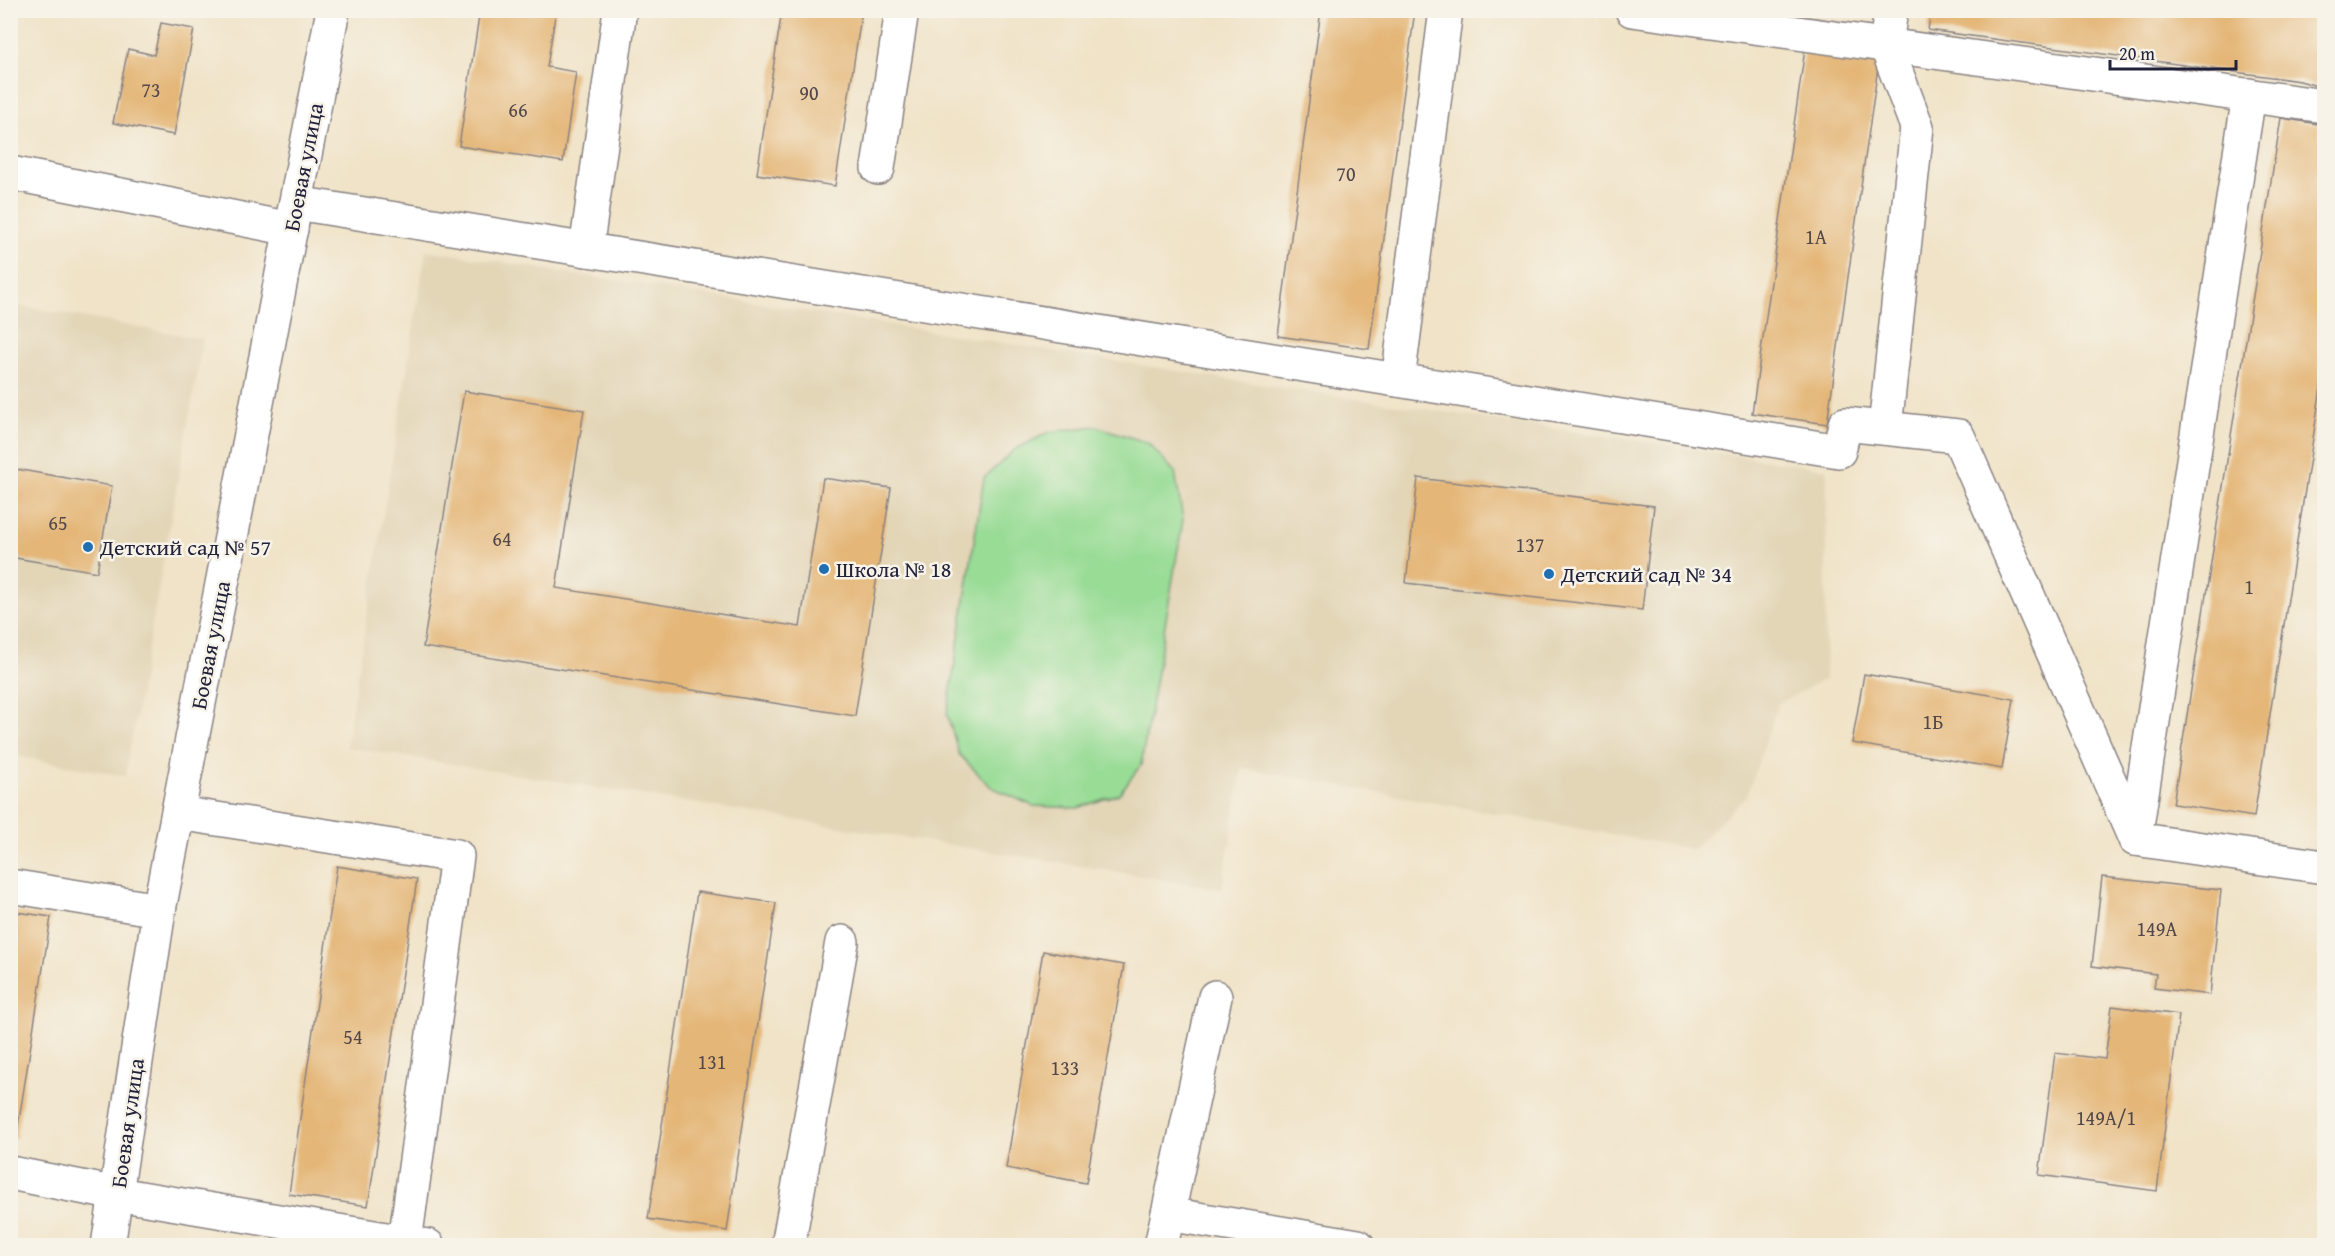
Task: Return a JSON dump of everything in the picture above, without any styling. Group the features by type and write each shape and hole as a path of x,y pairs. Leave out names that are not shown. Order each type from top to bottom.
{"street":[{"name":"Боевая улица","path":"108,1245 159,910 333,10"},
{"path":"586,250 620,10"},
{"path":"878,168 902,10"},
{"path":"1398,380 1446,10"},
{"path":"1632,10 2325,106"},
{"path":"1885,428 1917,127 1886,45 1891,10"},
{"path":"2135,839 2249,95"},
{"path":"10,173 293,216 586,250 1839,451 1845,424 1958,436 2135,839"},
{"path":"10,1173 117,1194 416,1244 457,856 178,813"},
{"path":"2135,839 2325,867"},
{"path":"10,886 159,910"},
{"path":"788,1245 842,942"},
{"path":"1161,1245 1215,997"},
{"path":"1168,1214 1358,1245"}],"shaded area":[{"name":"Школа № 18","path":"426,250 1302,391 1827,469 1825,679 1778,704 1747,795 1693,849 1242,768 1222,889 346,747"},
{"name":"Детский сад № 57","path":"10,304 203,339 125,776 11,755"}],"green space":[{"path":"1096,426 1148,443 1175,472 1183,520 1141,765 1119,794 1078,808 1033,806 991,787 959,754 947,714 984,478 1014,450 1049,432"}],"building":[{"path":"480,10 556,10 547,67 576,72 563,162 459,146"},
{"path":"782,10 862,10 835,186 757,174"},
{"path":"1321,10 1415,10 1369,349 1278,336"},
{"path":"1931,10 2324,10 2324,88 2300,81 1928,30"},
{"path":"161,23 194,29 174,135 113,123 128,49 154,55"},
{"path":"1805,49 1879,60 1827,424 1752,413"},
{"path":"2281,118 2324,125 2324,368 2254,817 2173,804"},
{"path":"464,391 584,410 556,588 800,627 823,478 891,488 855,716 423,647"},
{"path":"10,468 112,486 97,572 10,557"},
{"path":"1418,478 1654,506 1642,610 1406,583"},
{"path":"1864,674 2014,699 2002,769 1852,743"},
{"path":"337,866 417,879 368,1206 289,1194"},
{"path":"2102,877 2221,890 2210,995 2154,988 2156,974 2092,966"},
{"path":"697,892 776,903 727,1231 648,1219"},
{"path":"10,911 51,917 16,1139 10,1138"},
{"path":"1043,951 1124,965 1086,1183 1006,1168"},
{"path":"2112,1006 2179,1015 2157,1191 2039,1175 2055,1053 2105,1059"}],"place":[{"name":"Детский сад № 57","path":"88,547"},
{"name":"Школа № 18","path":"824,569"},
{"name":"Детский сад № 34","path":"1549,574"}]}
